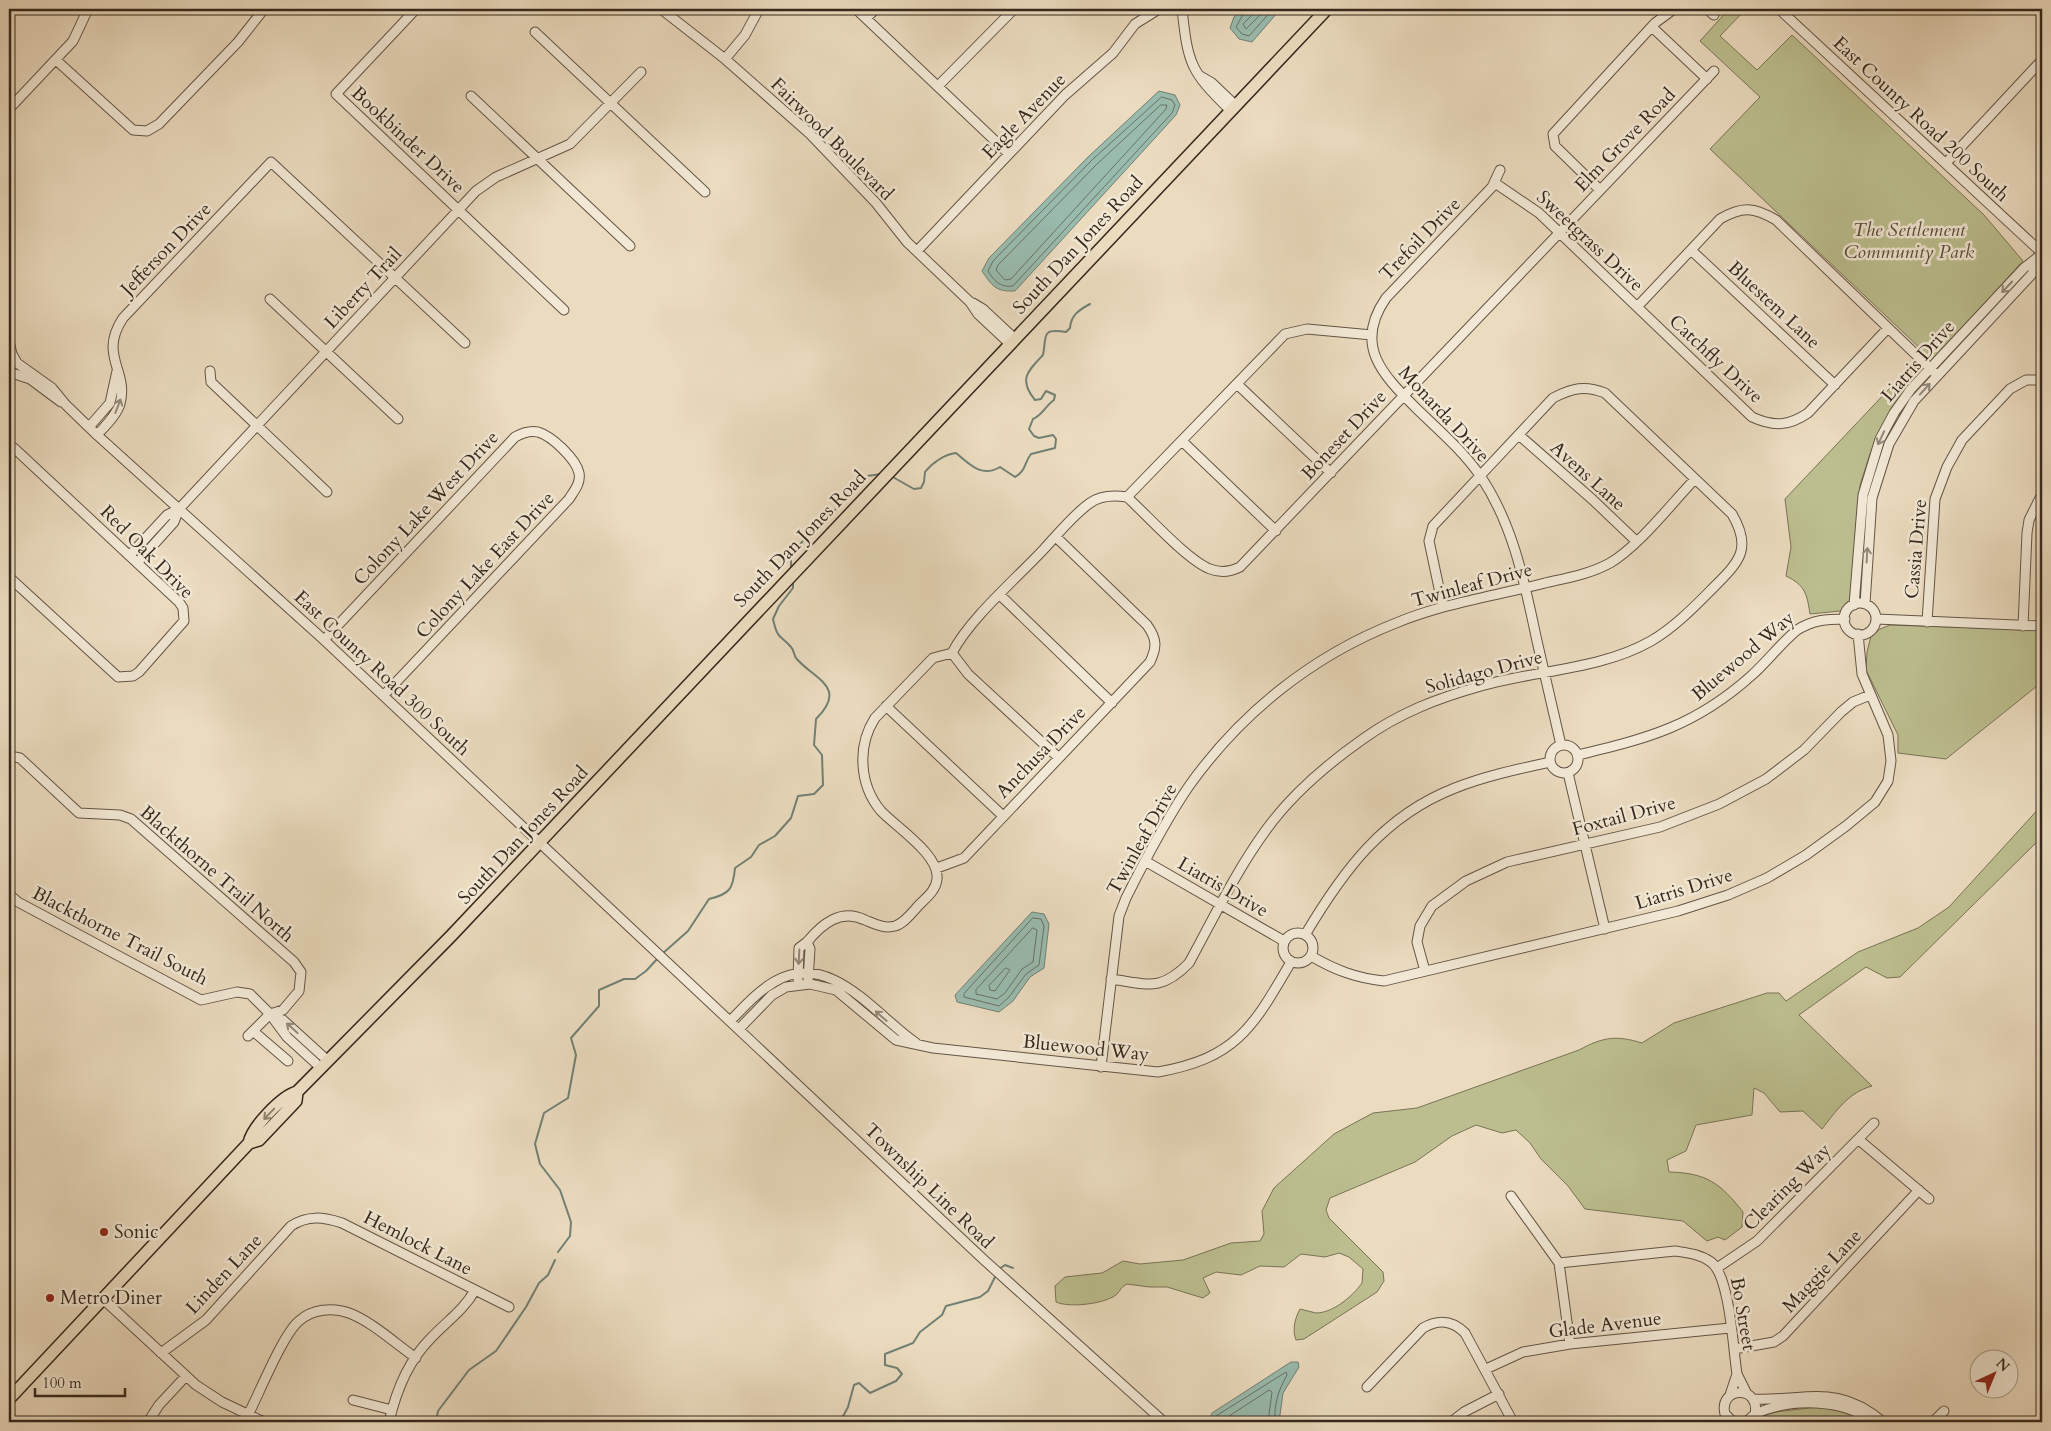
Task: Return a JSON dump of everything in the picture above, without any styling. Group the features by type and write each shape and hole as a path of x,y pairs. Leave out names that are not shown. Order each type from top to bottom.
{"main road":[{"name":"South Dan Jones Road","path":"9,1399 249,1142 251,1133 267,1115 288,1094 297,1092 325,1065 451,936 1326,9"}],"street":[{"path":"9,109 74,41 88,9"},
{"path":"56,60 133,130 147,131 159,124 238,42 264,9"},
{"name":"Bookbinder Drive","path":"416,9 336,94 564,310"},
{"name":"Fairwood Boulevard","path":"661,9 725,59 775,103 836,161 917,251 970,302 983,309 1012,341"},
{"path":"725,59 745,35 759,9"},
{"path":"856,9 1009,154"},
{"path":"866,18 876,9"},
{"path":"938,86 1014,9"},
{"name":"Eagle Avenue","path":"917,251 1065,94 1113,53 1135,24 1143,17 1159,9"},
{"path":"1182,9 1186,49 1196,73 1207,88 1232,108"},
{"path":"1600,190 1555,146 1552,140 1555,130 1652,27 1674,9"},
{"name":"East County Road 200 South","path":"1782,10 2042,254"},
{"path":"1652,27 1706,79"},
{"path":"535,32 705,192"},
{"path":"1946,163 2042,60"},
{"name":"Elm Grove Road","path":"1560,232 1714,71"},
{"name":"Liberty Trail","path":"138,562 174,522 179,509 458,210 489,181 539,160 570,144 641,72"},
{"path":"471,96 630,246"},
{"name":"Jefferson Drive","path":"97,435 115,413 120,403 122,386 112,353 113,339 123,318 271,162 395,278"},
{"name":"Trefoil Drive","path":"1372,335 1378,312 1386,298 1495,184 1500,170"},
{"name":"Sweetgrass Drive","path":"1495,184 1536,209 1637,307"},
{"path":"1637,307 1720,219 1734,211 1750,209 1764,213 1776,220 1934,372"},
{"name":"Boneset Drive","path":"1127,497 1195,560 1210,569 1221,572 1240,568 1560,232"},
{"name":"Bluestem Lane","path":"1691,250 1835,385"},
{"name":"Liatris Drive","path":"1854,605 1860,515 1870,467 1880,440 1894,413 1911,389 1934,372 2032,274 2042,254"},
{"path":"395,278 465,343"},
{"path":"270,299 398,419"},
{"name":"Catchfly Drive","path":"1637,307 1752,417 1768,424 1783,425 1796,421 1808,413 1888,328"},
{"path":"798,979 799,948 830,919 838,917 862,918 886,927 896,926 904,921 934,888 937,879 936,868 929,856 880,810 871,797 865,781 862,755 866,739 870,727 886,706 933,658 952,653 960,638 1090,502 1100,497 1113,495 1127,497 1280,339 1291,331 1307,329 1372,335"},
{"name":"Monarda Drive","path":"1372,335 1374,353 1381,370 1404,396 1462,453 1481,476 1496,501 1509,532 1526,588 1561,745"},
{"path":"9,341 10,359"},
{"name":"East County Road 300 South","path":"10,359 52,388 97,435 384,695 675,968"},
{"name":"Jefferson Drive","path":"89,426 110,403 117,371"},
{"path":"210,371 211,382 327,492"},
{"name":"East County Road 300 South","path":"9,372 30,379 47,393 66,404"},
{"name":"Liatris Drive","path":"1865,604 1869,525 1872,498 1879,470 1901,420 1934,372"},
{"name":"Cassia Drive","path":"1927,622 1935,499 1947,467 1962,440 2010,389 2026,380 2042,380"},
{"path":"1237,384 1331,473"},
{"name":"Solidago Drive","path":"1112,979 1152,984 1166,982 1188,963 1265,831 1286,805 1321,770 1362,739 1413,708 1482,685 1613,657 1651,641 1692,608 1736,565 1741,553 1743,539 1739,526 1732,514 1606,393 1592,388 1580,387 1554,398 1433,526 1429,541 1443,607"},
{"name":"Colony Lake West Drive","path":"324,640 515,437 525,432 536,432 548,438 561,449"},
{"name":"Avens Lane","path":"1518,436 1593,500 1636,542"},
{"path":"1182,441 1276,531"},
{"name":"Red Oak Drive","path":"9,577 111,673 124,678 139,672 180,628 185,614 179,602 138,562 14,448"},
{"name":"Colony Lake East Drive","path":"384,695 569,498 577,486 578,472 572,461 561,449"},
{"name":"Twinleaf Drive","path":"1101,1067 1119,916 1126,898 1145,860 1188,788 1241,724 1273,694 1338,650 1396,623 1443,607 1587,573 1609,563 1636,542 1695,479"},
{"path":"2023,626 2027,533 2029,520 2042,494"},
{"path":"130,555 167,516 179,509"},
{"name":"Anchusa Drive","path":"936,868 964,858 1150,662 1156,644 1155,636 1147,625 1056,537"},
{"path":"1000,595 1112,703"},
{"path":"1865,604 1873,609 1876,620 1868,633 1858,634 1848,629 1845,619 1846,612 1854,605 1865,604"},
{"name":"Bluewood Way","path":"1578,756 1645,739 1684,722 1706,710 1736,689 1797,630 1807,623 1822,619 1845,619"},
{"path":"1876,620 2042,626"},
{"name":"Liatris Drive","path":"1311,956 1338,971 1360,978 1384,981 1678,911 1728,895 1767,878 1806,855 1875,802 1888,781 1891,761 1888,735 1862,674 1858,634"},
{"path":"952,653 968,674 1059,758"},
{"name":"Foxtail Drive","path":"1425,971 1416,942 1420,926 1432,906 1448,892 1466,881 1507,862 1660,827 1727,800 1766,779 1804,750 1853,702 1870,695"},
{"path":"886,706 1003,816"},
{"path":"1561,745 1571,746 1578,756 1576,768 1568,773 1558,772 1550,762 1553,750 1561,745"},
{"name":"Blackthorne Trail North","path":"9,756 20,758 80,813 120,815 131,819 294,962 301,972 299,991 283,1010 270,1014 251,1034 288,1061"},
{"path":"1305,934 1349,867 1371,842 1400,818 1454,788 1499,774 1550,762"},
{"path":"1568,773 1605,929"},
{"name":"Liatris Drive","path":"1145,860 1284,941"},
{"name":"Blackthorne Trail South","path":"9,894 18,902 202,1000 237,992 250,994 270,1014"},
{"path":"1293,933 1305,934 1313,946 1311,956 1304,962 1291,962 1283,952 1284,941 1293,933"},
{"path":"807,942 810,949 808,984"},
{"name":"Bluewood Way","path":"730,1020 775,982 798,979 808,984 836,990 896,1040 920,1046 1158,1072 1193,1065 1227,1047 1252,1024 1265,1007 1291,962"},
{"name":"Township Line Road","path":"675,968 983,1260 1164,1422"},
{"name":"Bluewood Way","path":"739,1029 761,1004 808,974 835,979 852,989 897,1030 920,1046"},
{"path":"754,998 761,1004"},
{"path":"270,1014 287,1037 325,1065"},
{"name":"Clearing Way","path":"1714,1265 1757,1241 1874,1123"},
{"path":"1858,1139 1929,1199"},
{"name":"Maggie Lane","path":"1734,1349 1774,1342 1784,1336 1919,1190"},
{"path":"1511,1196 1559,1263 1570,1344"},
{"name":"Hemlock Lane","path":"309,1218 322,1218 342,1223 509,1307"},
{"name":"Linden Lane","path":"162,1353 206,1320 292,1226 309,1218"},
{"path":"1559,1263 1674,1251 1694,1253 1714,1265"},
{"name":"Bo Street","path":"1714,1265 1726,1288 1737,1374 1746,1392"},
{"path":"389,1422 401,1382 416,1358 432,1337 462,1310 475,1290"},
{"path":"103,1299 210,1396 264,1422"},
{"path":"248,1415 292,1328 304,1316 330,1309 349,1313 416,1358"},
{"path":"1367,1387 1423,1328 1433,1322 1445,1321 1457,1325 1466,1333 1513,1422"},
{"name":"Glade Avenue","path":"1486,1369 1523,1352 1570,1344 1730,1328"},
{"name":"Bo Street","path":"1733,1422 1725,1414 1724,1409 1726,1398 1730,1394 1737,1374"},
{"path":"148,1422 159,1405 186,1376"},
{"path":"1730,1394 1740,1391 1746,1392 1754,1399 1781,1400 1832,1396 1851,1401 1869,1410 1883,1422"},
{"path":"1451,1422 1464,1412 1499,1394"},
{"path":"1754,1399 1755,1414"},
{"path":"353,1400 392,1410"},
{"path":"1747,1422 1755,1414 1776,1407 1829,1403 1851,1408 1874,1422"},
{"path":"1933,1422 1944,1411"}],"green space":[{"name":"The Settlement Community Park","path":"1729,9 1746,9 1720,36 1757,70 1792,35 1984,215 2023,261 1909,386 1883,425 1871,451 1860,485 1851,602 1840,611 1810,614 1804,591 1797,583 1786,576 1791,547 1785,499 1924,352 1710,149 1760,97 1700,41"},
{"path":"1890,625 2042,630 2042,682 1946,759 1898,753 1898,735 1866,670 1867,652 1871,636 1880,629"},
{"path":"2042,805 2042,837 1900,977 1887,978 1866,967 1799,1015 1872,1086 1850,1097 1822,1129 1803,1111 1780,1112 1764,1093 1754,1088 1752,1115 1696,1125 1686,1151 1667,1160 1669,1172 1703,1177 1727,1194 1743,1212 1742,1227 1725,1240 1718,1237 1707,1241 1683,1221 1585,1209 1568,1186 1516,1130 1502,1133 1476,1125 1452,1136 1415,1162 1330,1198 1326,1210 1329,1218 1383,1272 1384,1281 1377,1292 1304,1339 1296,1340 1294,1332 1295,1320 1300,1309 1316,1313 1329,1310 1348,1298 1362,1283 1363,1269 1349,1257 1339,1253 1325,1257 1301,1254 1284,1267 1260,1266 1241,1275 1216,1272 1203,1278 1210,1293 1203,1298 1167,1287 1127,1284 1116,1295 1103,1301 1078,1305 1056,1302 1055,1286 1065,1277 1102,1273 1123,1261 1140,1264 1183,1260 1231,1243 1260,1241 1264,1234 1262,1211 1274,1188 1334,1134 1373,1113 1417,1108 1579,1050 1595,1042 1617,1038 1642,1043 1674,1023 1767,993 1779,993 1786,1001 1858,952 1918,928 1949,907"},
{"path":"1818,1407 1837,1408 1869,1422 1754,1422 1766,1413"}],"water":[{"path":"1242,9 1278,9 1278,12 1252,42 1239,39 1230,28 1234,17"},
{"path":"1159,91 1175,95 1180,105 1176,115 1015,291 995,287 982,271 989,258 1088,157"},
{"path":"1032,912 1044,914 1049,924 1044,968 1030,977 1013,1001 999,1012 957,1002 955,995"},
{"path":"1291,1362 1298,1362 1299,1367 1283,1393 1279,1422 1208,1422 1212,1413"}],"waterway":[{"path":"891,476 914,489 921,488 925,472 943,457 956,453 976,469 988,471 1000,467 1015,477 1019,475 1031,454 1055,448 1056,439 1053,435 1039,438 1034,436 1029,429 1033,419 1054,400 1055,395 1046,391 1041,399 1035,400 1027,386 1027,376 1043,355 1046,335 1052,331 1066,332 1070,328 1076,313 1090,304"},
{"path":"791,569 791,554 825,517 839,507 853,492 858,482 867,476 881,474"},
{"path":"662,954 688,931 709,899 722,895 729,890 735,868 751,857 759,845 775,836 791,818 798,796 814,794 823,785 822,755 814,745 816,719 825,708 829,699 829,691 825,684 796,658 792,648 778,634 773,619 779,606 793,588 793,582"},
{"path":"558,1252 570,1236 571,1222 560,1190 540,1164 535,1144 544,1113 568,1098 576,1055 571,1038 599,1006 599,990 624,979 635,979 646,971 659,957"},
{"path":"436,1422 438,1411 469,1370 496,1351 526,1307 539,1283 548,1275 555,1260"},
{"path":"999,1269 1005,1265 1013,1268"},
{"path":"840,1422 848,1407 854,1385 859,1383 870,1393 896,1381 902,1374 897,1368 885,1365 885,1354 913,1343 920,1332 942,1315 946,1306 980,1297 988,1291 996,1275"}],"place":[{"name":"Sonic","path":"104,1232"},
{"name":"Metro Diner","path":"50,1298"}]}
